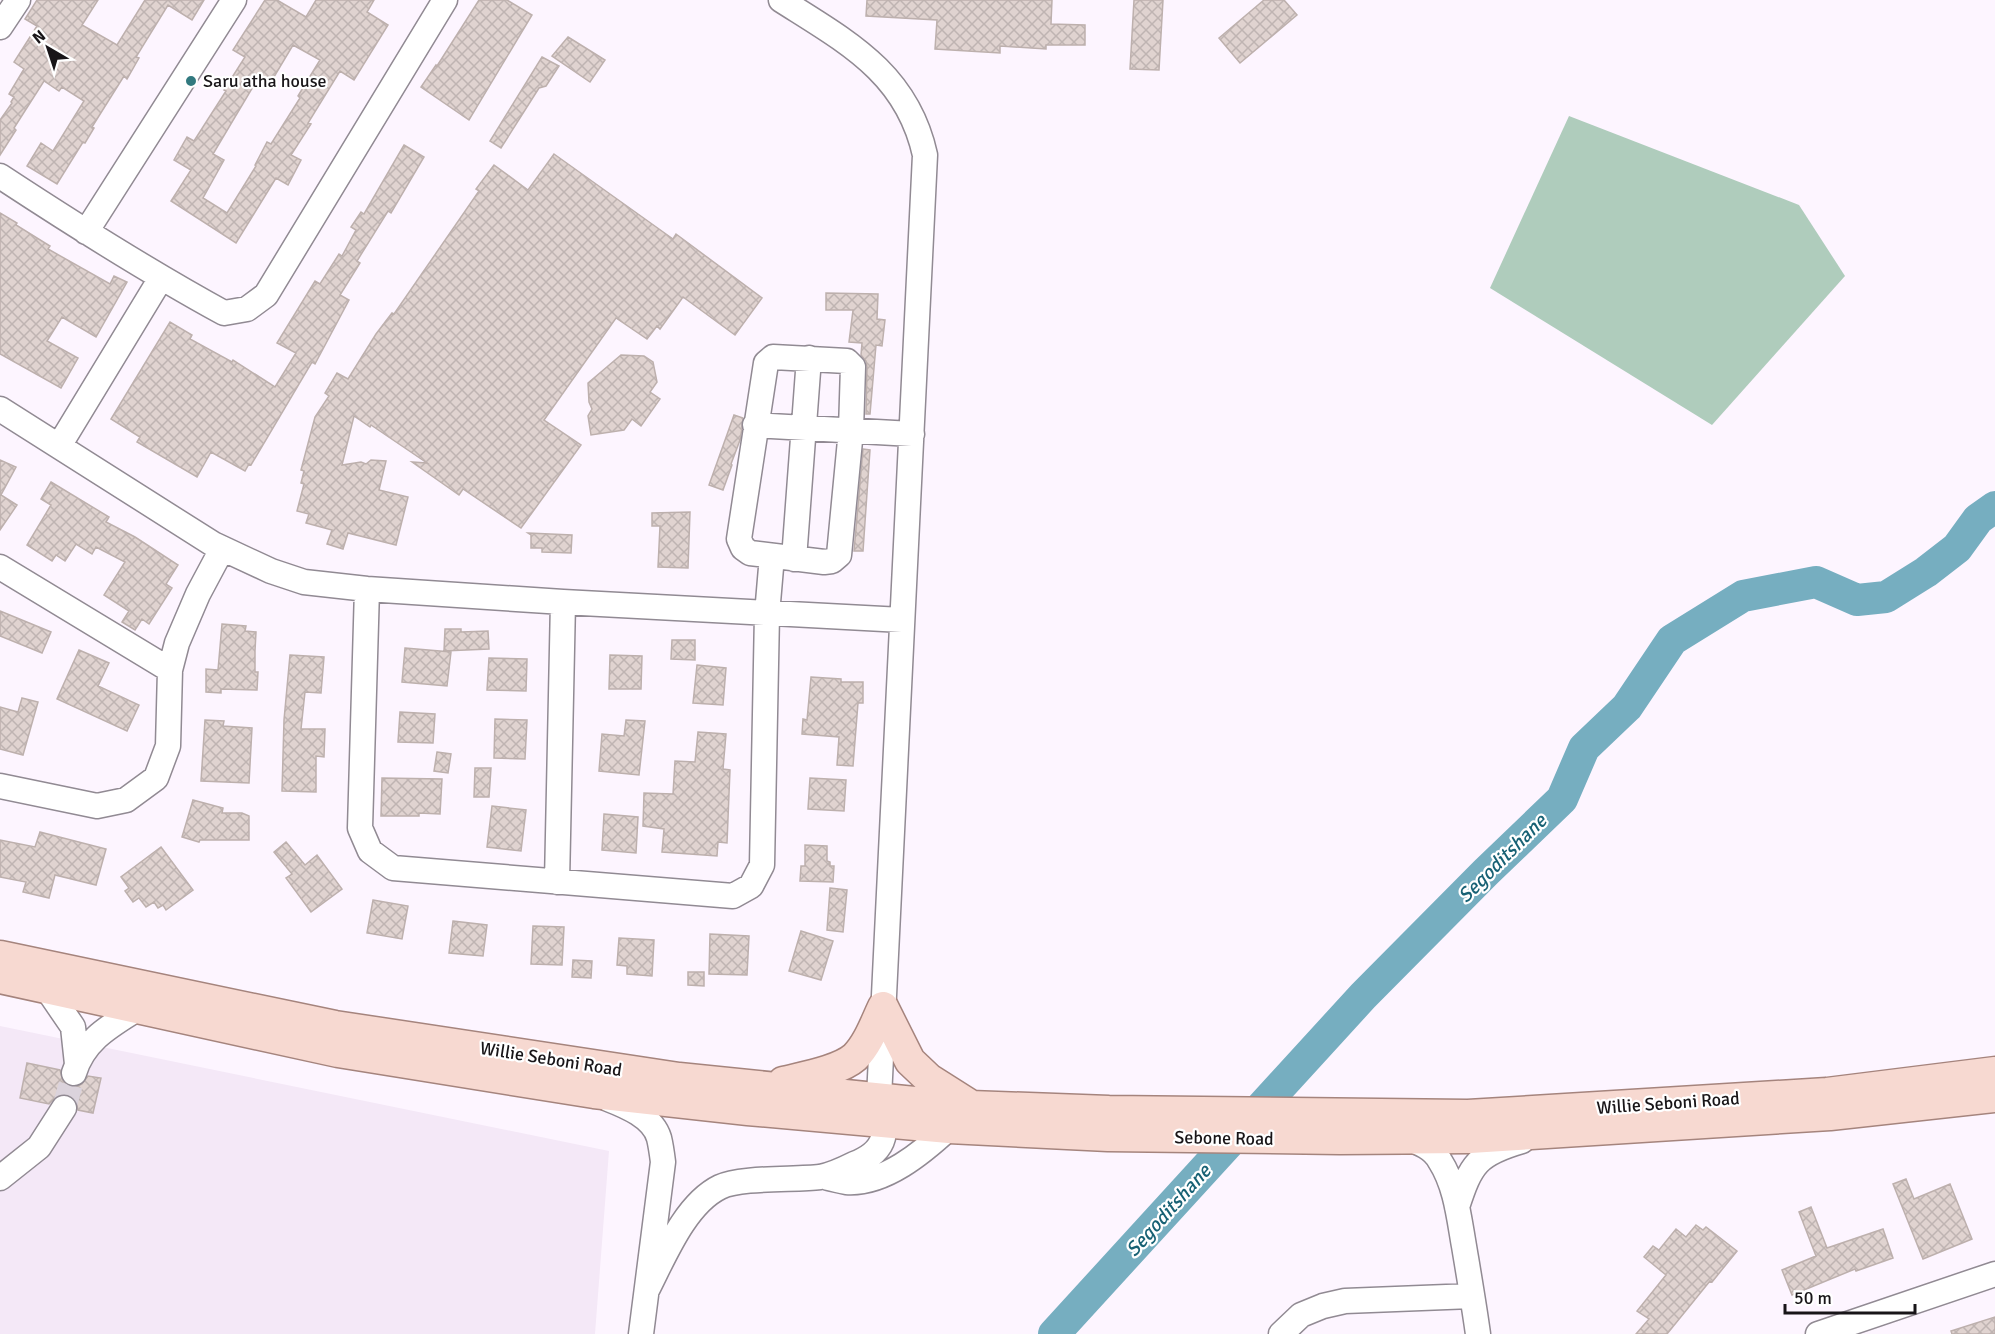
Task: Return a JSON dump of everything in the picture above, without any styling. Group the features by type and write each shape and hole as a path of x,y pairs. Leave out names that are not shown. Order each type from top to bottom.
{"main road":[{"name":"Willie Seboni Road","path":"0,956 335,1026 679,1078 763,1087 882,1110 949,1128 1108,1124"},
{"name":"Willie Seboni Road","path":"0,978 338,1052 594,1093 748,1110 882,1110 944,1105 973,1106 1108,1124"},
{"path":"763,1087 833,1068 854,1057 868,1039 883,1007"},
{"path":"883,1007 902,1046 915,1066 929,1079 973,1106"},
{"name":"Willie Seboni Road","path":"1339,1127 1468,1115 1827,1093 1995,1072"},
{"name":"Willie Seboni Road","path":"1339,1127 1404,1137 1470,1138 1541,1135 1830,1115 1995,1097"},
{"name":"Sebone Road","path":"1108,1124 1339,1127"}],"street":[{"path":"0,27 18,0"},
{"path":"86,232 234,0"},
{"path":"0,176 86,232 224,314 247,309 266,295 445,0"},
{"path":"647,1290 682,1223 704,1198 721,1186 822,1176 872,1156 880,1148 884,1138 883,1007 926,177 925,155 920,131 904,101 882,72 854,46 781,0"},
{"path":"58,446 161,278"},
{"path":"773,357 809,358 833,359 850,363 853,368 852,430 840,555 832,561 824,562 750,553 742,548 739,539 766,363 773,357"},
{"path":"367,589 360,828 370,851 393,868 733,896 751,886 762,865 767,614 783,557 804,428 809,358"},
{"path":"0,409 222,549 271,571 304,582 367,589 563,602 902,620"},
{"path":"755,425 912,434"},
{"path":"0,786 97,806 126,800 156,778 168,746 170,670 177,643 198,594 222,549"},
{"path":"0,567 170,670"},
{"path":"557,882 563,602"},
{"path":"47,989 73,1027 75,1068 86,1048 99,1033 137,1009"},
{"path":"594,1093 638,1113 651,1124 659,1136 663,1162 641,1334"},
{"path":"0,1178 39,1147 64,1108"},
{"path":"822,1176 847,1182 882,1175 906,1163 949,1128"},
{"path":"1457,1207 1467,1177 1482,1158 1498,1148 1541,1135"},
{"path":"1404,1137 1422,1144 1440,1160 1447,1174 1457,1207 1478,1334"},
{"path":"1818,1334 1995,1274"},
{"path":"1281,1334 1301,1315 1323,1306 1472,1296"}],"shaded area":[{"path":"0,1026 609,1151 595,1334 0,1334"}],"green space":[{"path":"1569,116 1799,205 1845,276 1712,425 1490,288"}],"building":[{"path":"37,0 98,0 82,25 117,45 145,0 204,0 192,20 168,5 136,57 139,58 127,79 124,76 92,127 94,128 85,143 83,142 57,184 27,166 41,143 53,151 84,101 62,87 59,91 44,81 0,155 0,120 12,103 14,97 9,94 24,69 14,62 37,26 25,19"},
{"path":"265,0 277,0 306,17 316,0 374,0 367,12 388,25 354,80 340,71 291,155 301,160 288,185 276,178 236,243 171,201 191,170 174,160 187,137 194,141 245,57 233,50","holes":["293,45 320,60 298,96 300,98 271,144 267,142 256,166 227,213 203,198 224,160 213,154 260,75 271,82"]},
{"path":"479,0 507,0 532,15 469,120 421,87"},
{"path":"867,0 1052,0 1051,24 1085,25 1085,45 1046,45 1046,49 1000,46 1000,53 935,49 937,20 866,16"},
{"path":"1134,0 1163,0 1159,70 1130,69"},
{"path":"1264,0 1284,0 1297,15 1240,63 1219,38"},
{"path":"568,37 605,60 590,82 552,56"},
{"path":"542,57 559,66 546,86 539,88 501,148 490,141"},
{"path":"404,145 424,157 391,213 388,211 357,261 360,263 340,295 349,300 315,364 312,362 251,465 249,464 245,471 211,452 197,477 137,442 140,437 111,419 170,322 192,335 190,339 232,362 233,360 275,387 296,353 277,343 315,281 320,284 339,254 342,256 356,230 351,227 361,212 364,214"},
{"path":"554,154 673,239 676,234 762,298 735,335 683,297 660,329 657,326 647,339 616,318 544,420 581,445 521,528 463,489 459,495 412,462 427,463 354,416 342,465 361,462 366,464 371,460 386,461 379,490 408,497 396,545 348,533 343,549 327,544 332,530 306,523 309,514 297,511 304,484 301,483 304,471 301,470 315,417 329,396 325,393 337,373 348,379 376,334 392,313 394,314 479,191 476,189 494,165 528,190"},
{"path":"0,213 50,246 48,249 110,284 114,276 127,282 96,337 62,317 47,341 78,358 61,388 0,354"},
{"path":"826,293 878,294 877,319 885,320 882,346 876,345 870,414 866,414 867,367 861,355 862,343 849,342 853,310 826,310"},
{"path":"621,355 644,356 653,362 657,382 650,392 660,399 641,426 632,419 624,430 591,435 588,416 592,409 589,402 588,383"},
{"path":"734,415 743,418 742,428 723,490 709,485"},
{"path":"863,449 870,450 863,551 854,551"},
{"path":"0,460 16,467 1,495 17,505 0,530"},
{"path":"51,482 109,517 106,522 135,537 178,565 166,584 172,588 149,624 142,619 135,630 122,622 129,611 104,595 125,562 96,547 92,554 76,544 65,561 56,555 52,561 27,545 51,505 41,499"},
{"path":"690,512 688,568 658,567 660,526 652,526 652,513"},
{"path":"528,533 572,535 571,553 542,552 542,548 531,548 531,535"},
{"path":"0,611 51,632 42,653 0,636"},
{"path":"222,624 246,626 245,631 256,632 257,690 221,689 221,693 206,692 206,669 218,670"},
{"path":"445,629 461,629 461,632 488,631 489,649 444,651"},
{"path":"672,640 695,640 695,660 671,659"},
{"path":"405,648 451,652 447,686 402,682"},
{"path":"79,650 109,663 98,686 139,705 127,731 57,699"},
{"path":"290,655 324,657 321,693 305,692 301,729 325,729 324,757 316,756 316,792 282,791 284,720"},
{"path":"610,655 642,656 641,689 609,689"},
{"path":"489,658 527,659 526,691 487,690"},
{"path":"697,665 726,668 723,705 693,703"},
{"path":"811,677 841,679 841,682 863,682 863,703 858,703 853,766 837,765 839,737 802,734 803,719 807,720"},
{"path":"22,698 38,702 23,755 0,749 0,707 18,712"},
{"path":"400,712 435,714 433,743 398,742"},
{"path":"495,719 527,720 525,759 494,758"},
{"path":"205,720 224,721 223,726 252,728 249,783 201,781"},
{"path":"626,720 645,721 639,775 599,771 602,734 624,736"},
{"path":"698,732 726,734 723,769 730,770 727,843 718,842 717,856 662,852 664,829 643,826 644,793 673,794 675,761 695,762"},
{"path":"437,752 451,754 448,773 434,771"},
{"path":"475,768 491,768 489,797 474,797"},
{"path":"382,778 442,779 440,814 381,816"},
{"path":"810,778 846,780 844,811 808,809"},
{"path":"193,800 223,808 222,813 242,813 249,816 249,840 200,840 199,842 182,837"},
{"path":"492,806 526,810 521,851 487,847"},
{"path":"604,814 638,817 636,853 602,850"},
{"path":"40,832 106,849 96,885 55,875 49,898 23,892 26,882 0,877 0,840 35,847"},
{"path":"286,842 305,865 317,855 342,889 311,912 286,878 292,874 274,852"},
{"path":"805,845 827,846 827,861 830,862 830,866 834,866 833,882 800,881 801,866 805,866"},
{"path":"161,847 193,890 166,910 163,905 158,908 154,902 146,907 139,898 133,902 125,891 129,888 121,877"},
{"path":"830,888 847,890 843,932 827,930"},
{"path":"373,900 408,906 402,939 367,933"},
{"path":"453,921 487,925 483,956 449,953"},
{"path":"533,926 564,927 562,965 531,964"},
{"path":"801,931 833,941 821,980 789,971"},
{"path":"710,934 749,936 747,975 709,974"},
{"path":"619,938 654,940 652,976 627,974 627,966 617,965"},
{"path":"573,960 592,961 591,978 572,977"},
{"path":"688,972 704,972 704,986 688,985"},
{"path":"27,1063 60,1070 63,1081 69,1086 76,1087 82,1084 88,1076 101,1078 93,1113 78,1110 76,1101 65,1094 57,1096 49,1104 20,1098"},
{"path":"1906,1179 1914,1199 1950,1184 1972,1239 1923,1259 1893,1184"},
{"path":"1811,1207 1827,1248 1883,1229 1893,1258 1856,1271 1855,1269 1792,1295 1782,1270 1816,1256 1799,1212"},
{"path":"1696,1225 1703,1230 1706,1227 1737,1251 1667,1334 1636,1334 1649,1319 1637,1311 1666,1275 1644,1257 1653,1246 1659,1250 1676,1229 1686,1237"},
{"path":"1995,1317 1995,1334 1952,1334 1951,1331"}],"waterway":[{"name":"Segoditshane","path":"1054,1334 1363,996 1562,799 1584,748 1627,707 1672,640 1743,596 1816,582 1857,600 1886,597 1926,572 1957,548 1978,519 1995,507"}],"tunnel":[{"path":"64,1108 74,1073"}],"place":[{"name":"Saru atha house","path":"191,81"}]}
